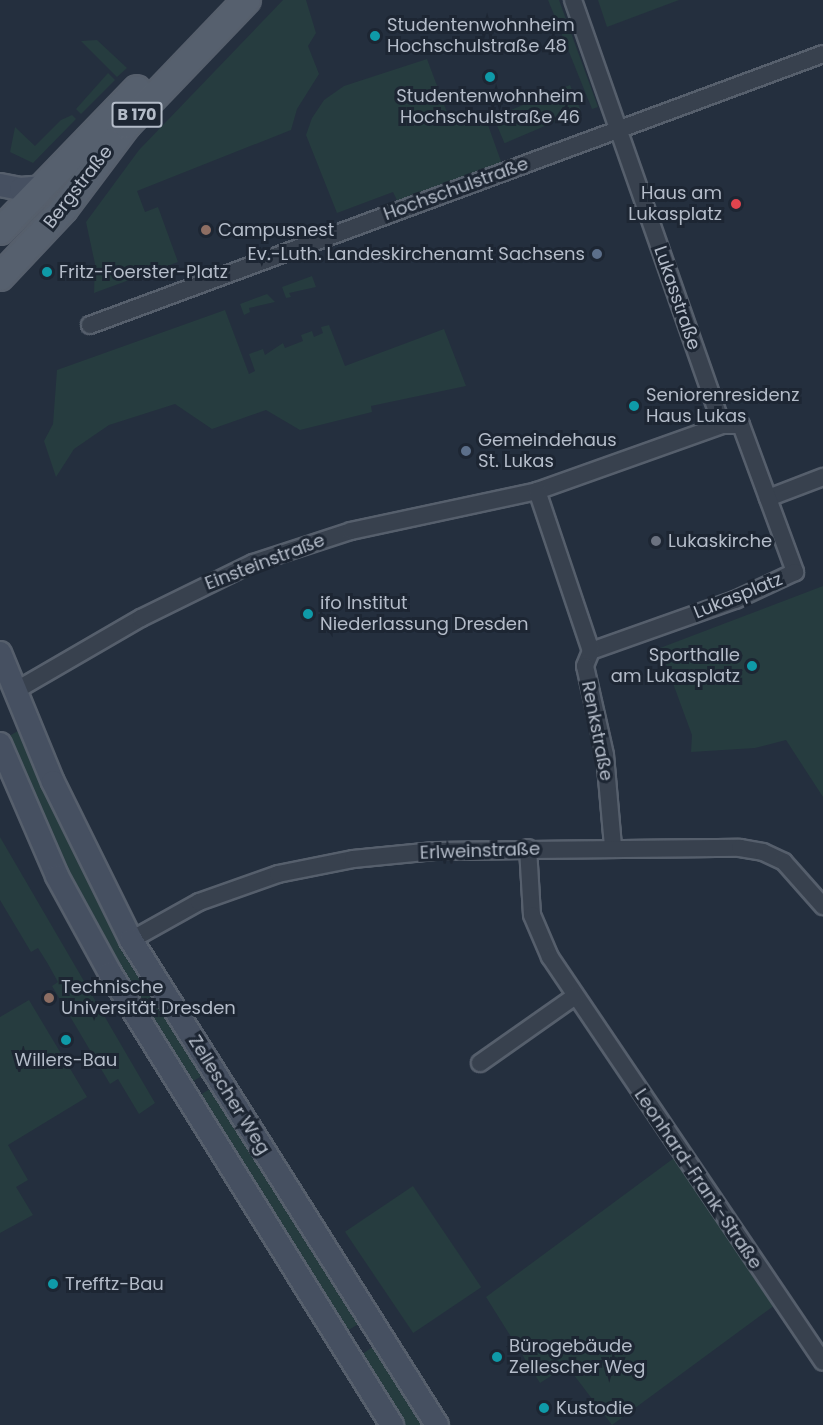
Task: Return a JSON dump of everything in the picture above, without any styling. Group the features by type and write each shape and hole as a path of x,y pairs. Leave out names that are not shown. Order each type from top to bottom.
{"main road":[{"name":"B 170","path":"0,231 222,0"},
{"name":"Bergstraße","path":"4,272 64,209 127,125 247,0"},
{"path":"0,185 21,189 44,187"},
{"name":"Zellescher Weg","path":"0,653 53,782 131,940 437,1425"},
{"path":"0,744 57,876 110,973 392,1425"}],"street":[{"name":"Lukasstraße","path":"573,0 722,425"},
{"name":"Hochschulstraße","path":"90,325 823,54"},
{"path":"591,651 537,491 722,425"},
{"name":"Lukasplatz","path":"591,651 735,600 795,572 741,425 722,425"},
{"path":"768,498 823,477"},
{"name":"Einsteinstraße","path":"15,691 141,618 253,563 351,531 537,491"},
{"name":"Renkstraße","path":"591,651 585,666 605,756 613,847"},
{"name":"Erlweinstraße","path":"131,940 199,902 278,874 391,855 528,848 740,848 763,852 784,862 823,906"},
{"name":"Leonhard-Frank-Straße","path":"528,848 532,915 550,957 574,997 823,1361"},
{"path":"480,1063 574,997"}],"green space":[{"path":"283,0 306,0 316,33 308,46 319,74 297,109 291,130 137,191 145,212 158,207 178,262 94,293 95,264 86,222 139,150"},
{"path":"548,0 559,0 598,107 592,109"},
{"path":"598,0 679,0 607,27"},
{"path":"97,40 127,68 117,77 81,41"},
{"path":"427,59 451,123 483,111 503,167 400,206 393,192 337,213 306,135 312,118 324,100 344,86"},
{"path":"108,73 115,80 81,114 76,109"},
{"path":"570,85 581,111 505,143 494,117"},
{"path":"72,115 76,119 33,163 10,152 15,127 35,146 61,120"},
{"path":"312,276 316,287 289,293 291,297 286,298 282,287"},
{"path":"267,294 275,302 249,308 250,312 244,315 240,304"},
{"path":"225,310 249,374 255,371 249,354 263,349 265,355 283,343 285,348 303,341 301,335 312,331 314,337 323,333 321,327 329,325 345,366 444,329 466,386 371,406 372,412 300,430 266,410 212,429 175,404 109,425 74,449 56,477 44,441 53,424 57,370"},
{"path":"823,586 823,797 786,740 755,748 691,752 692,735 660,648"},
{"path":"20,730 92,889 205,1074 190,1083 126,980 61,860 7,737"},
{"path":"0,837 155,1103 139,1114 118,1079 110,1084 52,986 58,982 48,964 38,948 31,952 0,900"},
{"path":"29,1000 87,1097 8,1145 28,1180 16,1187 33,1215 0,1233 0,1017"},
{"path":"213,1087 360,1323 346,1332 199,1096"},
{"path":"674,1158 775,1305 612,1425 567,1366 540,1383 486,1297"},
{"path":"413,1186 481,1287 413,1333 345,1232"},
{"path":"374,1346 426,1425 404,1425 361,1355"}],"place":[{"name":"Studentenwohnheim Hochschulstraße 48","path":"375,36"},
{"name":"Studentenwohnheim Hochschulstraße 46","path":"490,77"},
{"name":"Haus am Lukasplatz","path":"736,204"},
{"name":"Campusnest","path":"206,230"},
{"name":"Ev.-Luth. Landeskirchenamt Sachsens","path":"597,254"},
{"name":"Fritz-Foerster-Platz","path":"47,272"},
{"name":"Seniorenresidenz Haus Lukas","path":"634,406"},
{"name":"Gemeindehaus St. Lukas","path":"466,451"},
{"name":"Lukaskirche","path":"656,541"},
{"name":"ifo Institut Niederlassung Dresden","path":"308,614"},
{"name":"Sporthalle am Lukasplatz","path":"752,666"},
{"name":"Technische Universität Dresden","path":"49,998"},
{"name":"Willers-Bau","path":"66,1040"},
{"name":"Trefftz-Bau","path":"53,1284"},
{"name":"Bürogebäude Zellescher Weg","path":"497,1357"},
{"name":"Kustodie","path":"544,1408"}]}
